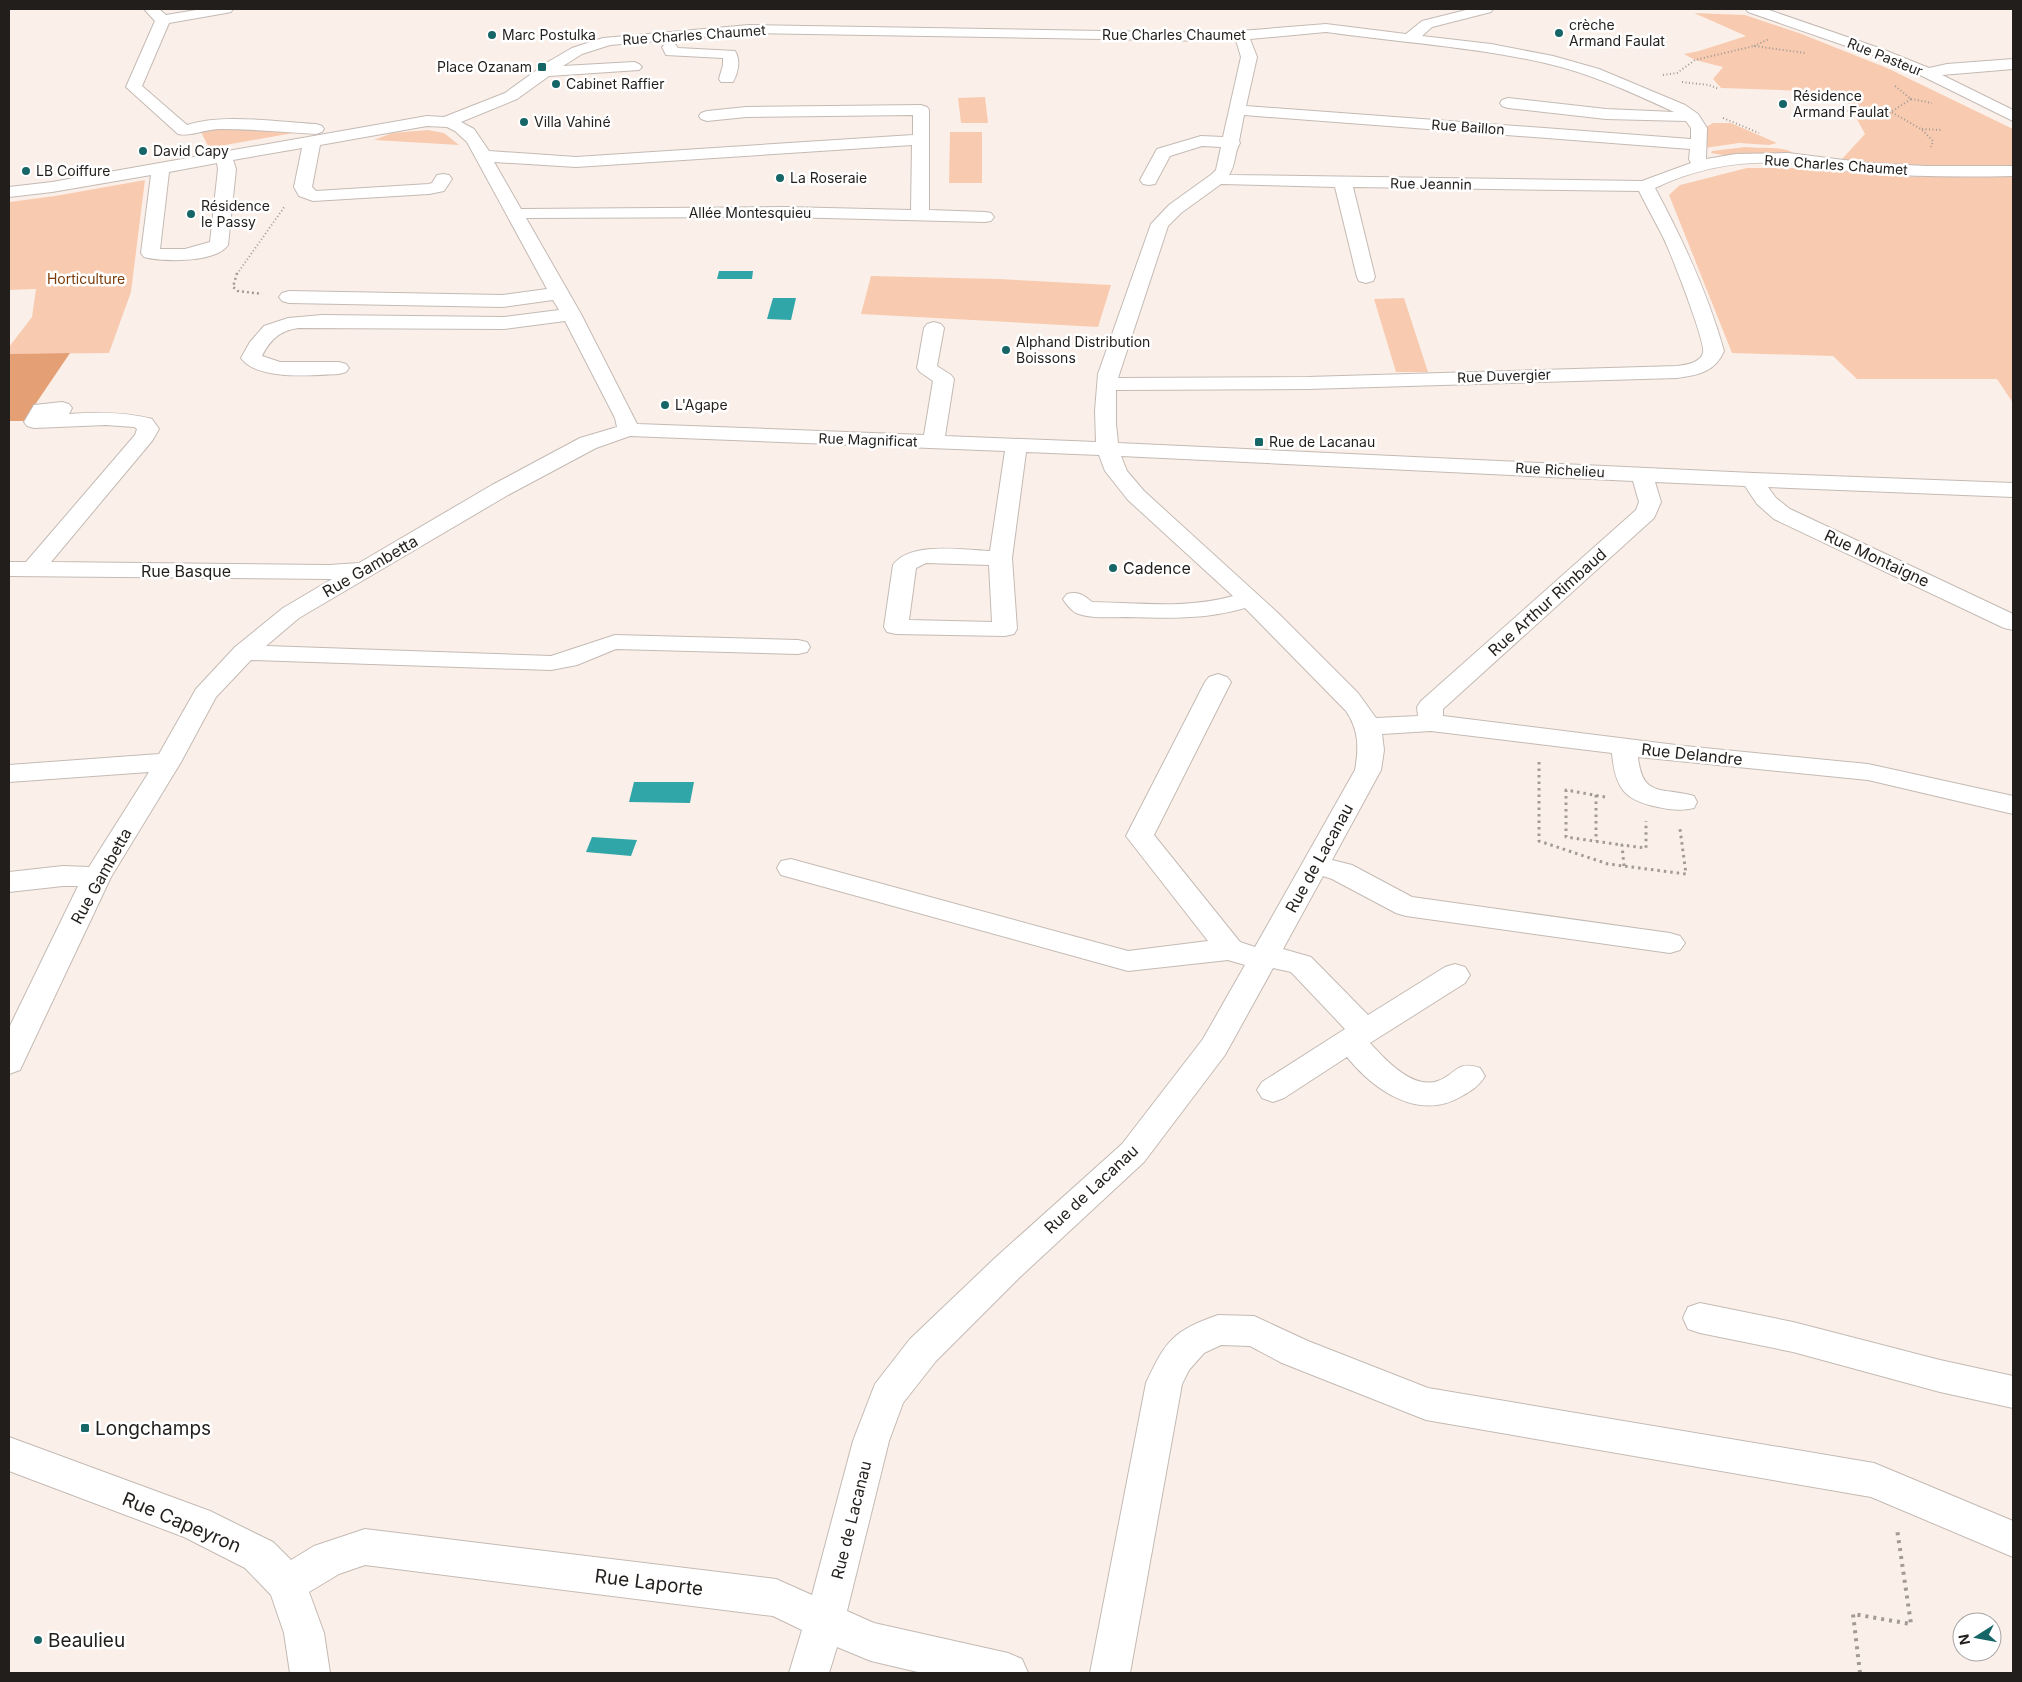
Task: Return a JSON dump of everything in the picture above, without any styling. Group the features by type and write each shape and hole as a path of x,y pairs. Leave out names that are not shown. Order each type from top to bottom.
{"street":[{"path":"151,9 163,20"},
{"path":"163,20 226,9"},
{"path":"1410,38 1427,24 1486,9"},
{"name":"Rue Pasteur","path":"1753,9 1821,32 1927,73 2013,116"},
{"path":"1290,15 1303,28"},
{"path":"163,20 134,87 184,132 189,162"},
{"name":"Rue Charles Chaumet","path":"448,121 511,96 545,71 577,52 608,41 668,36 748,22 1242,36 1303,28 1326,28 1410,38 1539,58 1594,72 1679,108 1692,117"},
{"path":"668,36 671,52 730,54 731,65 727,79"},
{"name":"Rue de Lacanau","path":"810,1673 871,1441 888,1395 923,1350 1007,1268 1133,1153 1214,1047 1368,770 1372,746 1367,727 1352,703 1308,656 1249,599 1148,507 1116,472 1108,449 1105,423 1108,374 1160,224 1175,209 1218,178 1224,170 1232,143 1249,57 1242,36"},
{"path":"1927,73 1947,69 2013,64"},
{"path":"545,71 634,67"},
{"path":"1508,103 1606,114 1692,117 1699,128 1700,136 1697,159 1702,165"},
{"path":"707,116 746,112 921,110 920,216"},
{"name":"Rue Baillon","path":"1238,110 1698,145"},
{"path":"9,192 52,187 427,121 448,121 462,127 472,135 560,293 625,418 628,430"},
{"path":"184,132 202,125 220,124 361,132"},
{"path":"483,156 576,162 921,139"},
{"path":"312,140 304,187 305,192 313,196 438,187 443,179"},
{"path":"1149,180 1163,153 1201,140 1232,143"},
{"path":"161,167 150,253 160,256 208,251 219,245 227,169 223,156"},
{"name":"Rue Charles Chaumet","path":"1645,186 1660,178 1702,165 1736,159 1788,158 1868,168 1917,171 2013,171"},
{"name":"Rue Jeannin","path":"1218,178 1226,180 1343,183 1645,186"},
{"path":"1343,183 1366,277"},
{"name":"Rue Duvergier","path":"1106,384 1308,383 1677,372 1697,369 1710,360 1714,351 1710,336 1674,241 1645,186"},
{"name":"Allée Montesquieu","path":"515,215 526,213 785,212 985,217"},
{"path":"290,297 503,301 560,293"},
{"path":"339,368 274,367 258,364 251,358 268,330 299,322 504,323 571,314"},
{"path":"934,328 927,368 944,379 934,443"},
{"path":"33,569 145,437 148,430 145,423 135,419 54,421"},
{"name":"Rue Magnificat","path":"628,430 1108,449"},
{"name":"Rue Gambetta","path":"9,1062 19,1016 97,877 168,762 206,694 244,652 291,613 363,570 567,453 595,440 628,430"},
{"path":"1000,558 922,556 906,565 896,628 1005,629 1000,558 1016,446"},
{"name":"Rue Richelieu","path":"1108,449 1753,480 2013,490"},
{"name":"Rue Arthur Rimbaud","path":"1431,723 1430,707 1646,514 1650,502 1642,474"},
{"name":"Rue Montaigne","path":"1753,480 1759,493 1768,505 1782,514 2013,623"},
{"name":"Rue Basque","path":"9,569 319,572 363,570"},
{"path":"1074,599 1084,607 1092,609 1193,612 1218,608 1249,599"},
{"path":"244,652 551,663 567,661 601,645 616,642 798,647"},
{"path":"1218,682 1140,836 1230,949"},
{"name":"Rue Delandre","path":"1367,727 1431,723 1624,747 1868,772 2013,805"},
{"path":"1624,747 1628,779 1633,787 1643,794 1684,802"},
{"path":"9,772 168,762"},
{"path":"1316,865 1342,872 1406,906 1670,943"},
{"path":"791,868 1128,961 1230,949 1264,959 1301,964 1358,1035 1362,1056 1384,1077 1416,1094 1443,1092 1469,1076"},
{"path":"9,882 63,876 97,877"},
{"path":"1273,1090 1455,975"},
{"path":"1700,1318 1793,1337 1940,1376 2013,1392"},
{"path":"1110,1673 1164,1384 1176,1358 1192,1342 1218,1330 1254,1331 1296,1352 1426,1404 1874,1480 2013,1539"},
{"name":"Rue Capeyron","path":"9,1454 197,1524 260,1555 287,1584 304,1633 310,1673"},
{"name":"Rue Laporte","path":"287,1584 328,1560 365,1547 776,1598 871,1642 1008,1673"}],"path":[{"path":"1695,60 1754,46 1806,54"},
{"path":"1660,77 1668,79"},
{"path":"1675,80 1709,85 1719,89"},
{"path":"1891,112 1911,99 1893,85"},
{"path":"1844,111 1891,112 1921,129 1933,141 1930,150"},
{"path":"1720,117 1763,135"},
{"path":"1921,129 1943,130"},
{"path":"290,297 238,291 233,287 232,283 235,276 296,192 304,187"},
{"path":"1538,736 1539,841 1608,864 1686,874 1680,828"},
{"path":"1612,799 1566,790 1566,837 1646,848 1646,815"},
{"path":"1596,795 1596,841"},
{"path":"1622,845 1624,866"},
{"path":"1860,1673 1853,1614 1911,1624 1891,1488"}],"green space":[{"path":"1694,13 1745,15 1799,33 1887,68 2013,129 2013,165 1913,166 1841,160 1865,134 1846,99 1808,97 1805,91 1721,88 1713,79 1723,67 1695,60 1684,54 1746,36"},
{"path":"985,97 988,123 961,123 958,98"},
{"path":"1713,123 1731,123 1777,143 1769,145 1739,143 1705,148 1706,127"},
{"path":"199,128 310,130 209,148"},
{"path":"428,130 444,133 459,145 374,140 392,133"},
{"path":"950,132 982,132 982,183 949,183"},
{"path":"1745,147 1780,149 1796,155 1722,155 1711,153 1712,151"},
{"path":"1747,168 1796,168 1913,177 2013,176 2013,403 1997,379 1857,379 1833,356 1732,353 1669,195 1680,185"},
{"name":"Horticulture","path":"145,180 131,292 109,353 9,354 9,347 32,317 36,289 9,290 9,202"},
{"path":"871,276 998,279 1111,285 1098,327 861,314"},
{"path":"1404,298 1428,372 1396,372 1374,299"}],"shaded area":[{"path":"70,353 24,421 9,421 9,354"}],"water":[{"path":"719,271 753,271 752,279 717,279"},
{"path":"773,298 796,298 791,320 767,319"},
{"path":"634,782 694,782 690,803 629,802"},
{"path":"592,837 637,840 631,856 586,852"}],"place":[{"name":"crèche Armand Faulat","path":"1559,33"},
{"name":"Marc Postulka","path":"492,35"},
{"name":"Place Ozanam","path":"542,67"},
{"name":"Cabinet Raffier","path":"556,84"},
{"name":"Résidence Armand Faulat","path":"1783,104"},
{"name":"Villa Vahiné","path":"524,122"},
{"name":"David Capy","path":"143,151"},
{"name":"LB Coiffure","path":"26,171"},
{"name":"La Roseraie","path":"780,178"},
{"name":"Résidence le Passy","path":"191,214"},
{"name":"Alphand Distribution Boissons","path":"1006,350"},
{"name":"L'Agape","path":"665,405"},
{"name":"Rue de Lacanau","path":"1259,442"},
{"name":"Cadence","path":"1113,568"},
{"name":"Longchamps","path":"85,1428"},
{"name":"Beaulieu","path":"38,1640"}]}
